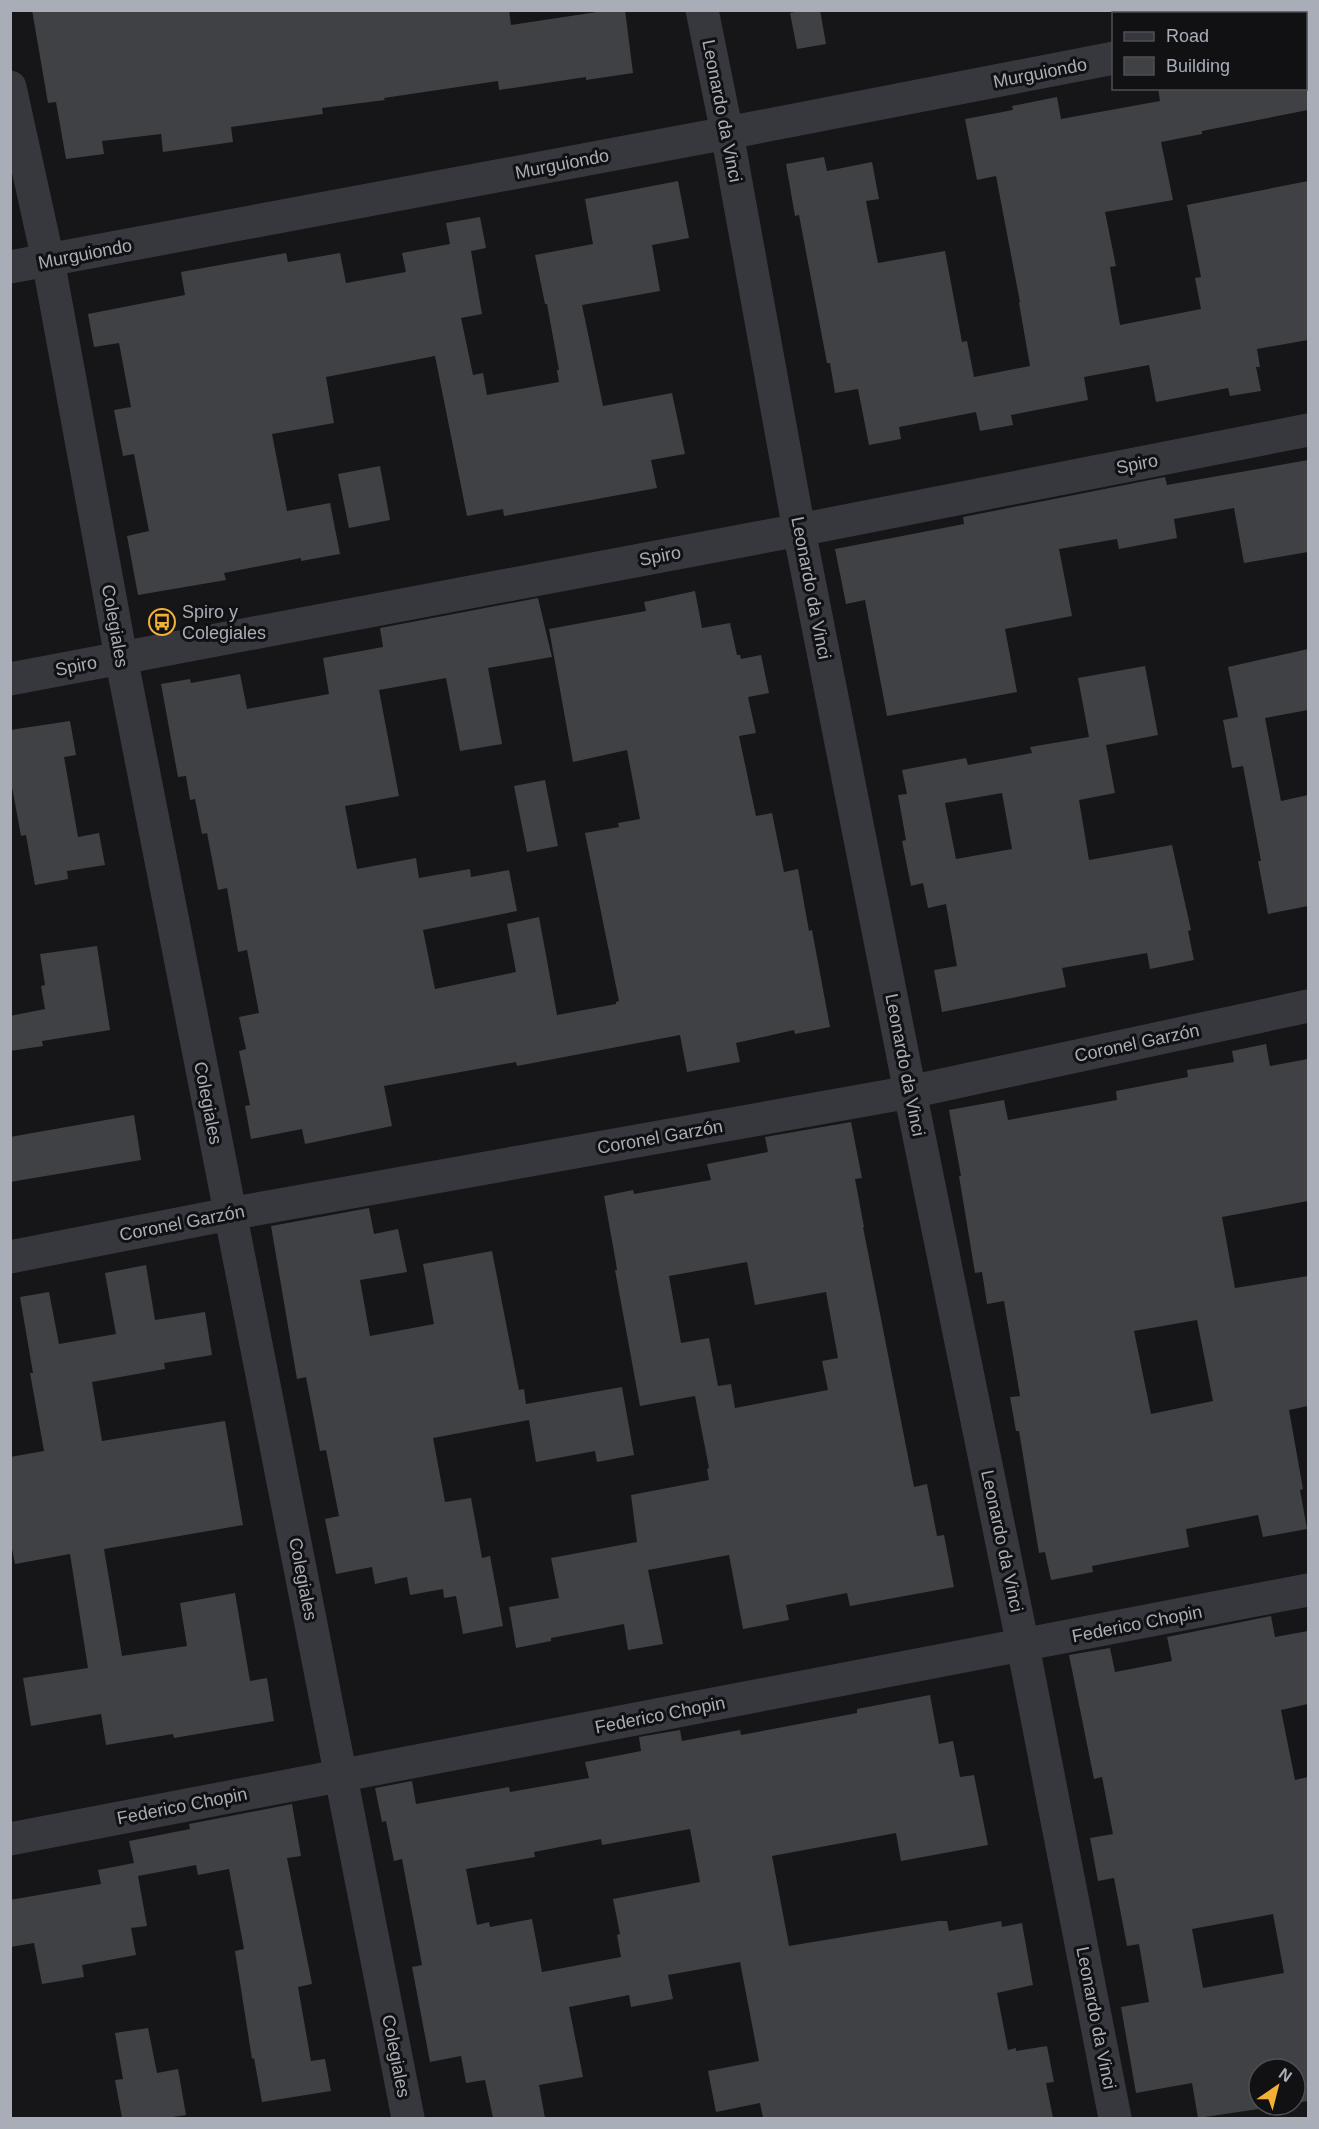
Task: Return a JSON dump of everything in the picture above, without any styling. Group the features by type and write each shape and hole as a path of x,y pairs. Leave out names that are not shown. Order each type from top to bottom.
{"street":[{"name":"Leonardo da Vinci","path":"702,10 727,134 799,530 1023,1646 1115,2118"},
{"name":"Murguiondo","path":"10,267 727,134 1112,58"},
{"name":"Colegiales","path":"10,87 48,260 121,657 408,2118"},
{"name":"Spiro","path":"10,679 799,530 1308,430"},
{"name":"Coronel Garzón","path":"10,1257 229,1214 910,1092 1308,1006"},
{"name":"Federico Chopin","path":"10,1839 1308,1590"}],"building":[{"path":"32,10 509,10 511,25 610,10 625,10 633,73 586,80 586,77 499,90 498,81 384,98 385,100 322,108 323,114 231,127 233,142 163,152 161,134 102,141 104,154 66,159 56,102 48,103"},
{"path":"820,10 826,44 797,49 790,13"},
{"path":"1308,88 1308,110 1202,131 1202,134 1161,142 1173,200 1105,212 1116,266 1110,267 1120,325 1201,309 1195,278 1201,277 1187,205 1308,181 1308,340 1257,349 1260,367 1256,367 1261,391 1230,396 1228,388 1156,402 1149,365 1084,377 1088,400 1011,415 1013,425 980,431 976,412 899,427 901,439 869,445 858,389 835,393 830,363 827,363 799,215 795,216 786,164 824,157 827,171 872,162 879,199 866,201 878,263 945,251 962,342 967,341 974,377 1030,366 996,176 977,180 965,119 1013,110 1012,106 1057,97 1061,119 1160,101 1158,90 1307,90"},
{"path":"678,181 689,238 652,245 660,291 582,305 603,406 672,393 685,454 651,460 657,488 504,516 503,509 467,516 435,356 326,377 334,423 272,434 287,511 330,503 340,554 301,561 301,558 224,573 226,580 138,595 127,536 149,531 134,454 123,456 114,410 131,407 119,343 94,347 88,314 185,295 181,272 286,253 288,262 340,253 346,283 406,272 402,253 450,244 446,223 480,217 486,248 471,251 482,314 461,318 473,375 483,373 487,395 559,382 557,370 559,370 547,304 545,304 535,255 593,244 585,199"},
{"path":"1308,460 1308,552 1244,563 1234,508 1174,519 1177,538 1119,549 1117,539 1059,549 1072,616 1005,629 1017,692 887,716 865,600 846,604 835,549 964,524 963,517 1165,477 1167,485"},
{"path":"380,466 390,520 349,528 338,474"},
{"path":"695,591 702,628 730,623 737,655 740,655 741,659 761,655 769,693 748,697 756,733 739,736 756,816 772,813 784,872 798,869 830,1027 795,1034 794,1030 736,1043 740,1062 687,1072 680,1035 517,1066 516,1062 384,1086 392,1126 305,1144 302,1129 251,1139 245,1106 250,1105 239,1051 246,1049 239,1017 259,1013 247,950 238,952 227,888 218,890 207,833 202,834 195,799 190,800 186,776 178,777 161,684 190,679 191,683 240,674 247,709 329,694 323,658 383,647 380,628 538,598 552,657 488,668 502,744 460,751 446,678 379,690 399,796 345,806 357,869 416,858 419,878 470,869 471,877 509,870 517,911 423,930 435,989 516,972 507,924 539,917 557,1015 616,1004 619,1001 585,833 619,827 618,823 640,819 627,750 573,762 549,629 646,611 644,602"},
{"path":"1308,649 1308,710 1265,718 1281,801 1308,795 1308,906 1268,914 1258,861 1261,861 1243,766 1232,768 1223,720 1238,717 1228,667"},
{"path":"1145,666 1158,735 1106,745 1115,793 1079,800 1089,860 1172,845 1191,930 1188,931 1194,960 1150,969 1147,953 1062,968 1066,987 942,1012 934,970 957,966 946,904 928,908 923,883 911,886 902,841 906,840 898,795 907,794 902,770 966,758 968,765 1032,753 1030,747 1089,737 1078,678","holes":["1002,793 1012,849 956,859 945,803"]},
{"path":"70,721 76,755 64,757 78,837 99,833 105,865 67,871 68,879 35,885 26,835 21,836 10,776 10,730"},
{"path":"545,780 558,846 527,852 514,786"},
{"path":"97,946 110,1030 42,1041 43,1046 10,1051 10,1016 45,1009 41,986 45,985 40,954"},
{"path":"1266,1044 1270,1066 1308,1059 1308,1201 1222,1217 1235,1288 1308,1276 1308,1406 1289,1410 1303,1489 1300,1490 1307,1529 1263,1537 1258,1515 1186,1529 1189,1547 1092,1566 1093,1572 1051,1580 1045,1552 1039,1553 1019,1431 1016,1431 1010,1397 1020,1396 1004,1301 987,1304 982,1272 975,1273 949,1110 1004,1100 1008,1120 1117,1100 1116,1091 1188,1077 1187,1070 1234,1062 1232,1051","holes":["1197,1320 1213,1401 1151,1414 1134,1331"]},
{"path":"134,1115 141,1160 10,1182 10,1137"},
{"path":"851,1122 862,1178 855,1179 863,1227 914,1487 927,1484 937,1536 944,1535 954,1587 850,1606 847,1593 786,1605 789,1620 743,1629 729,1555 648,1570 663,1644 628,1650 624,1624 551,1638 551,1641 516,1648 509,1607 559,1598 551,1558 637,1542 631,1495 709,1480 707,1469 709,1468 695,1396 640,1406 604,1196 633,1190 634,1194 711,1180 707,1164 768,1152 765,1137","holes":["747,1262 755,1305 826,1292 838,1358 822,1361 828,1390 735,1408 731,1384 718,1386 709,1338 681,1343 669,1276"]},
{"path":"369,1208 374,1234 398,1229 407,1272 360,1280 370,1336 434,1324 423,1264 492,1251 519,1390 524,1389 526,1404 622,1387 634,1455 597,1462 595,1451 536,1462 529,1420 433,1438 445,1502 471,1498 482,1558 490,1556 503,1626 463,1634 456,1596 444,1598 443,1589 410,1595 407,1577 375,1584 372,1567 336,1574 325,1519 339,1516 326,1450 320,1451 306,1377 297,1379 271,1226"},
{"path":"146,1265 155,1320 205,1312 212,1355 164,1363 165,1369 92,1382 102,1441 225,1421 243,1525 104,1549 122,1656 187,1646 180,1603 235,1593 250,1681 267,1678 274,1721 174,1738 173,1734 106,1745 101,1714 31,1726 23,1678 88,1668 70,1554 15,1564 10,1539 10,1457 44,1451 30,1373 33,1373 20,1297 49,1292 59,1344 116,1334 105,1273"},
{"path":"1271,1616 1275,1637 1308,1631 1308,1704 1281,1710 1295,1780 1308,1777 1308,2101 1307,2057 1247,2057 1247,2111 1198,2118 1192,2083 1136,2093 1121,2007 1149,2002 1139,1944 1127,1946 1114,1878 1098,1881 1090,1838 1113,1834 1102,1777 1094,1779 1069,1655 1110,1648 1115,1672 1172,1661 1167,1637","holes":["1273,1914 1284,1973 1203,1988 1192,1929"]},
{"path":"930,1695 939,1744 953,1741 960,1777 974,1775 988,1845 901,1861 896,1833 772,1856 789,1946 939,1921 947,1921 949,1931 1001,1921 1002,1927 1022,1923 1033,1985 997,1993 1008,2050 1016,2048 1016,2051 1047,2046 1054,2082 1046,2083 1053,2118 763,2118 760,2103 716,2112 708,2071 759,2061 740,1962 668,1975 673,1999 631,2007 629,1995 569,2007 583,2077 539,2085 545,2118 493,2118 485,2080 466,2083 461,2056 430,2062 412,1967 422,1965 402,1859 394,1861 386,1821 382,1822 375,1788 412,1781 416,1804 509,1787 510,1792 589,1778 585,1762 641,1751 639,1737 680,1730 682,1741 740,1730 741,1735 857,1713 857,1709","holes":["690,1829 700,1882 613,1899 620,1934 617,1935 621,1957 542,1972 532,1919 490,1927 489,1922 477,1925 466,1869 535,1857 534,1852 601,1839 602,1845"]},
{"path":"292,1804 301,1856 287,1858 312,1984 298,1987 311,2061 325,2059 331,2091 262,2102 254,2058 252,2059 235,1951 244,1949 229,1869 198,1875 196,1865 138,1876 147,1926 131,1928 136,1955 82,1965 84,1977 42,1984 34,1943 10,1947 10,1900 101,1884 98,1870 134,1863 129,1841 190,1829 189,1824"},
{"path":"148,2028 157,2073 178,2069 186,2115 166,2118 122,2118 115,2080 123,2079 115,2033"}],"place":[{"name":"Spiro y Colegiales","path":"162,622"}]}
